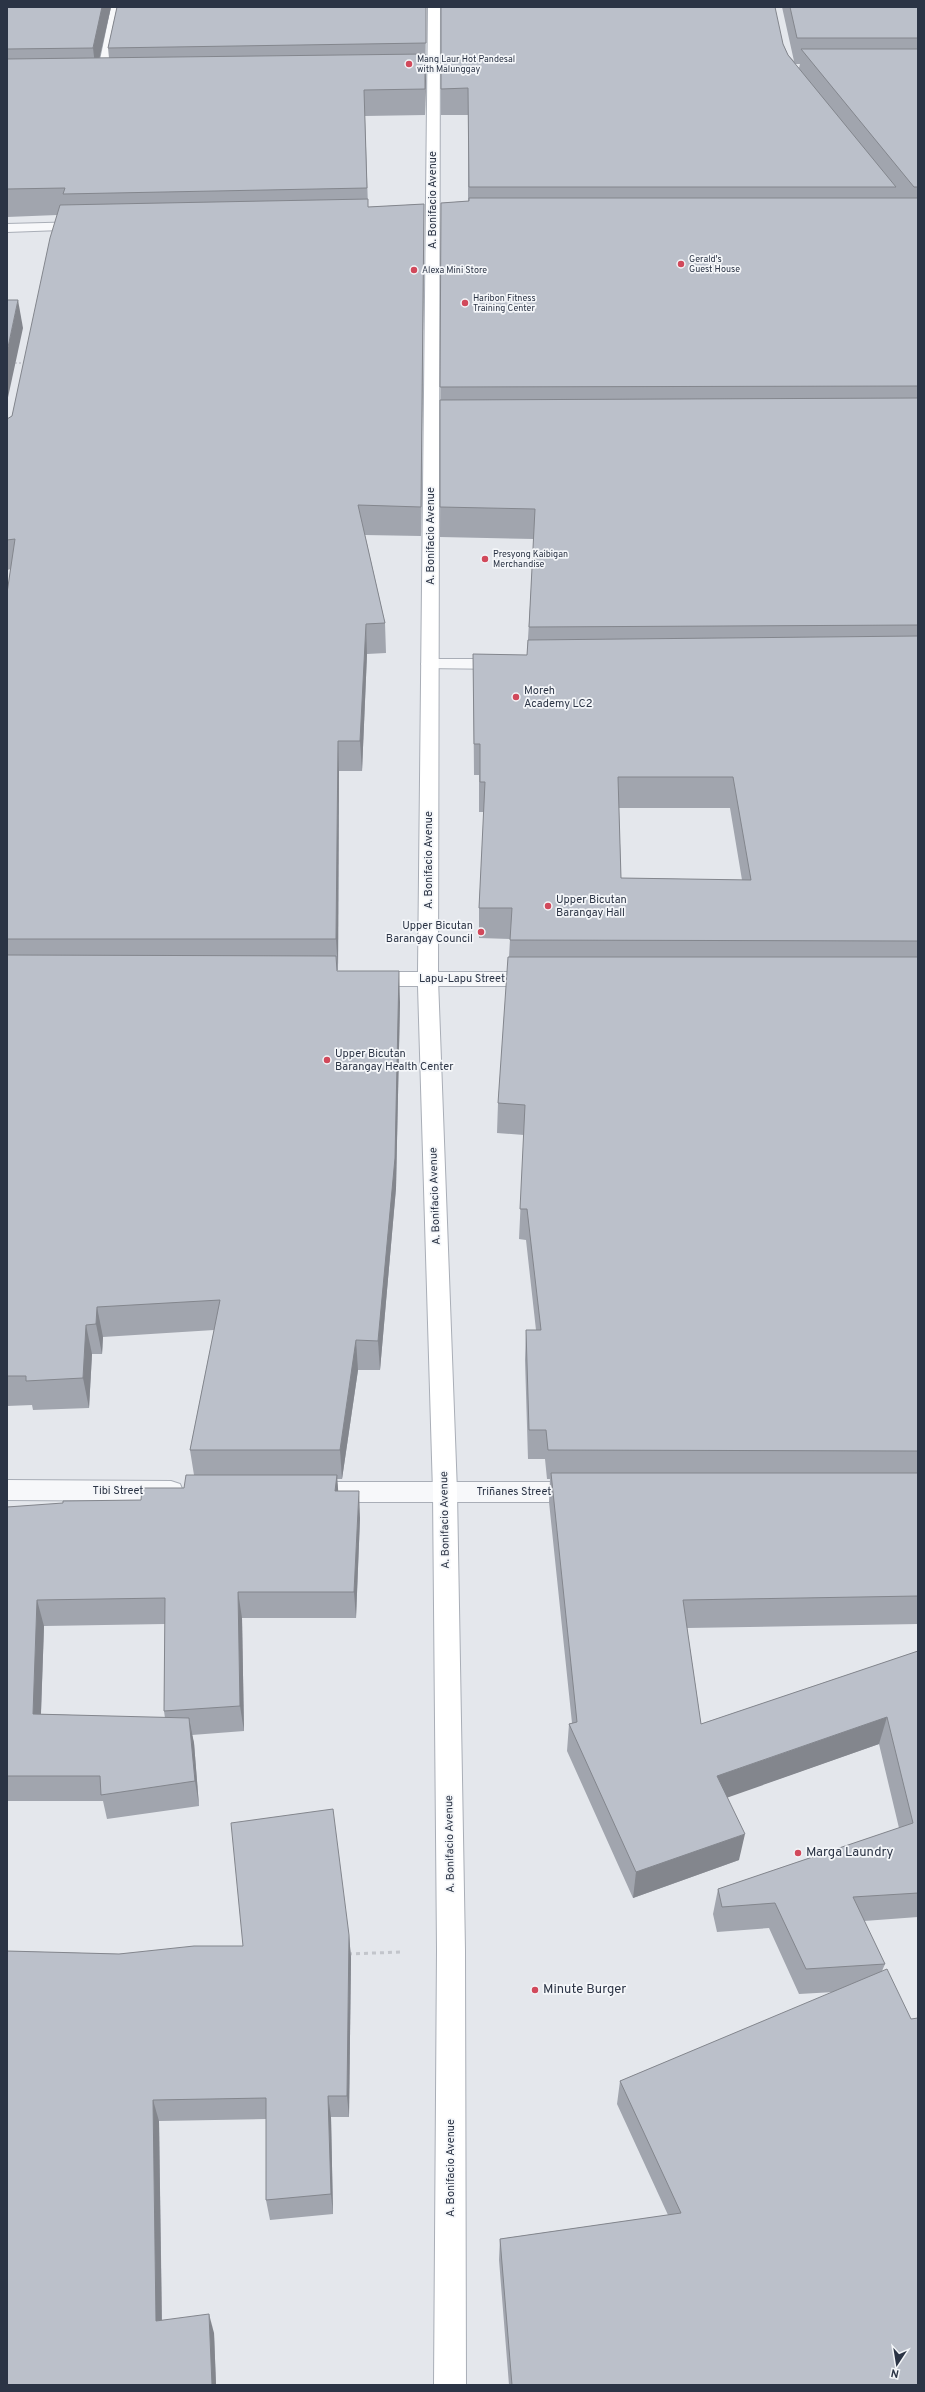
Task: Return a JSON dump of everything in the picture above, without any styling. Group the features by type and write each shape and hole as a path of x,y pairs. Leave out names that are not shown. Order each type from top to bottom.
{"street":[{"path":"117,7 97,79 118,78"},
{"name":"A. Bonifacio Avenue","path":"434,7 434,74 440,220 439,422 430,664 428,979 445,1492 451,1950 450,2385"},
{"path":"418,74 434,74"},
{"path":"417,220 440,220"},
{"path":"7,228 93,226"},
{"path":"50,242 54,227"},
{"path":"430,664 518,664"},
{"name":"Lapu-Lapu Street","path":"349,979 555,979"},
{"name":"Tibi Street","path":"7,1490 190,1491"},
{"path":"310,1492 445,1492"},
{"name":"Triñanes Street","path":"445,1492 603,1492"}],"path":[{"path":"7,364 24,363"},
{"path":"340,1954 451,1950"}],"building":[{"path":"7,7 102,7 93,48 7,49"},
{"path":"117,7 426,7 426,43 108,48"},
{"path":"441,7 775,7 783,44 788,55 896,187 469,187 468,88 441,89"},
{"path":"790,7 918,7 918,38 797,38"},
{"path":"801,49 918,49 918,187 914,187"},
{"path":"425,54 425,89 364,90 367,188 63,194 65,188 7,189 7,59"},
{"path":"469,198 918,198 918,386 440,387 441,203 469,201"},
{"path":"368,199 368,207 424,204 421,507 358,505 385,623 366,624 360,741 338,741 336,939 7,939 7,593 15,539 7,540 7,419 12,416 50,238 60,205"},
{"path":"7,300 18,300 7,352"},
{"path":"918,398 918,625 529,627 535,509 440,507 440,400"},
{"path":"918,636 918,941 510,940 512,908 479,908 485,782 480,782 480,744 474,744 473,654 527,655 528,640","holes":["618,777 733,777 751,880 621,878"]},
{"path":"7,955 336,956 337,971 399,971 395,1158 378,1341 356,1340 340,1450 190,1450 220,1300 97,1307 96,1324 86,1325 83,1378 26,1381 26,1376 7,1376"},
{"path":"508,957 918,957 918,1451 548,1450 546,1430 529,1430 526,1330 541,1330 527,1209 520,1209 525,1105 498,1103"},
{"path":"551,1473 918,1473 918,1596 683,1600 701,1724 918,1651 918,1893 853,1897 885,1964 806,1969 775,1903 722,1907 718,1889 913,1823 887,1717 717,1776 745,1834 636,1872 569,1724 577,1722"},
{"path":"186,1475 337,1475 335,1491 359,1491 354,1592 238,1592 240,1706 164,1711 165,1598 37,1600 33,1714 189,1718 195,1781 101,1795 100,1776 7,1776 7,1507 63,1503 63,1501 141,1500 142,1488 184,1488"},
{"path":"333,1809 349,1935 347,2096 328,2096 331,2194 266,2200 266,2098 153,2100 156,2321 209,2314 212,2385 7,2385 7,1951 119,1954 194,1946 243,1946 231,1823"},
{"path":"887,1969 911,2019 918,2018 918,2385 512,2385 500,2239 681,2213 620,2081"}],"place":[{"name":"Mang Laur Hot Pandesal with Malunggay","path":"409,64"},
{"name":"Gerald's Guest House","path":"681,264"},
{"name":"Alexa Mini Store","path":"414,270"},
{"name":"Haribon Fitness Training Center","path":"465,303"},
{"name":"Presyong Kaibigan Merchandise","path":"485,559"},
{"name":"Moreh Academy LC2","path":"516,697"},
{"name":"Upper Bicutan Barangay Hall","path":"548,906"},
{"name":"Upper Bicutan Barangay Council","path":"481,932"},
{"name":"Upper Bicutan Barangay Health Center","path":"327,1060"},
{"name":"Marga Laundry","path":"798,1853"},
{"name":"Minute Burger","path":"535,1990"}]}
